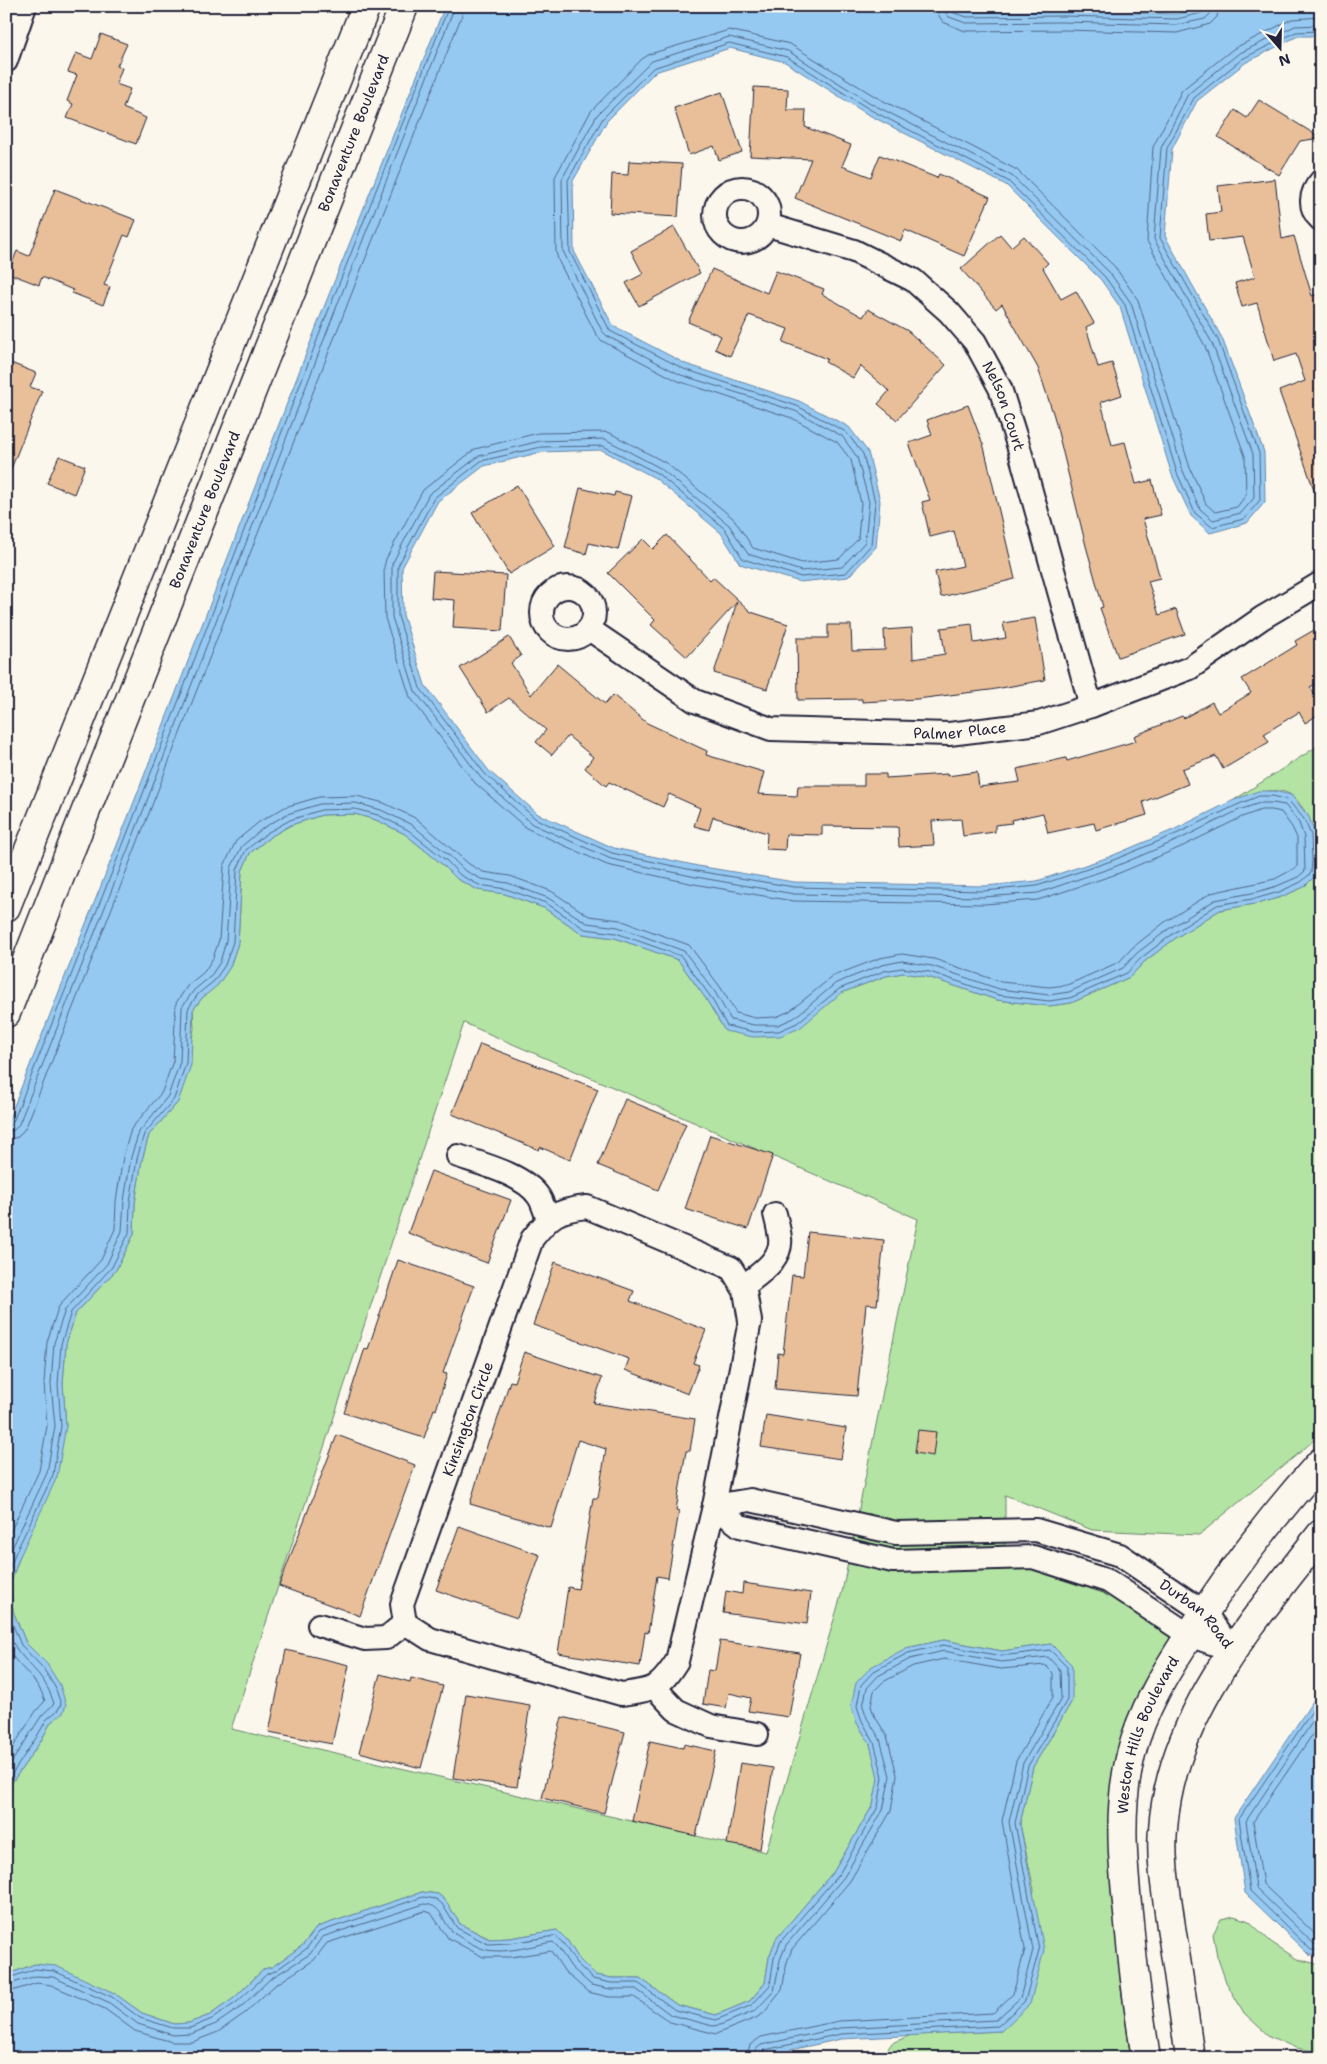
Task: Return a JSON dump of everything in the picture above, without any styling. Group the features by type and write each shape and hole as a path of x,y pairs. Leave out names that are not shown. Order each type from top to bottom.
{"main road":[{"path":"6,907 366,6"},
{"name":"Bonaventure Boulevard","path":"6,1013 404,6"},
{"name":"Weston Hills Boulevard","path":"1146,2058 1136,1989 1122,1862 1124,1805 1130,1755 1140,1723 1165,1673 1189,1635 1204,1612 1298,1488 1321,1462"},
{"name":"Weston Hills Boulevard","path":"1190,2058 1166,1889 1163,1830 1169,1781 1179,1749 1204,1699 1232,1650 1321,1534"}],"street":[{"path":"6,61 25,6"},
{"path":"1321,181 1314,189 1311,199 1313,210 1321,220"},
{"name":"Nelson Court","path":"768,225 854,251 913,280 949,312 975,342 1000,388 1019,448 1091,706"},
{"name":"Palmer Place","path":"589,629 695,701 771,729 949,734 1039,723 1091,706 1190,668 1262,618 1321,583"},
{"path":"458,1156 500,1171 524,1183 538,1196 548,1219"},
{"name":"Kinsington Circle","path":"405,1623 402,1604 532,1239 548,1219 567,1209 587,1207 731,1268 742,1287 750,1321 714,1506 677,1661 664,1681 654,1687"},
{"path":"742,1287 767,1268 776,1257 781,1240 775,1214"},
{"name":"Durban Road","path":"714,1506 750,1500 896,1533 1036,1530 1120,1555 1204,1612 1232,1650"},
{"name":"Durban Road","path":"714,1506 740,1526 893,1561 1033,1557 1108,1581 1189,1635 1232,1650"},
{"path":"778,1534 784,1507"},
{"path":"319,1625 365,1639 386,1638 405,1623 430,1640 621,1694 646,1691 654,1687 676,1710 711,1726 757,1734"}],"green space":[{"path":"1321,744 1321,1433 1199,1535 1092,1530 1005,1495 1005,1558 1108,1581 1169,1635 1172,1644 1111,1866 1121,1989 1130,2052 1129,2058 881,2058 892,2043 911,2035 1001,2031 1034,1890 1020,1824 1033,1767 1072,1701 1051,1644 1002,1651 944,1640 906,1648 857,1723 870,1744 879,1778 873,1805 834,1871 776,1939 769,1957 765,1983 750,2001 716,2015 677,2005 640,1978 612,1978 595,1975 579,1959 567,1940 557,1930 510,1938 490,1939 460,1924 446,1901 438,1894 422,1892 317,1927 303,1945 272,1967 264,1969 234,1998 210,2015 189,2023 174,2024 142,2013 114,1993 35,1964 6,1975 6,1791 41,1741 51,1722 63,1713 47,1665 26,1643 13,1611 10,1584 66,1426 63,1384 66,1344 76,1313 116,1270 134,1234 135,1203 142,1160 149,1135 178,1102 194,1029 193,1010 202,998 218,984 230,967 238,943 242,871 250,853 270,837 291,825 322,815 355,814 376,820 405,834 457,879 478,890 505,894 544,908 583,934 615,938 678,960 706,999 725,1031 824,1007 841,993 886,976 903,973 928,977 997,1000 1049,1006 1071,1003 1130,977 1144,962 1177,937 1220,910 1260,903 1281,897 1304,887 1309,817 1294,797 1285,792 1270,791 1234,800","holes":["464,1023 918,1219 842,1592 766,1852 231,1729"]},
{"path":"1234,1916 1249,1921 1271,1942 1297,1959 1321,1965 1321,2052 1296,2048 1269,2036 1244,2013 1226,1982 1217,1956 1213,1934 1221,1919"}],"water":[{"path":"445,6 950,6 967,12 1063,11 1177,14 1210,6 1321,6 1321,36 1298,36 1245,63 1197,101 1172,149 1165,236 1222,338 1264,452 1265,502 1247,523 1210,533 1191,516 1172,475 1120,307 1101,280 1006,185 867,114 785,62 730,48 655,72 607,121 573,181 574,251 613,326 686,364 799,401 849,427 868,452 880,501 876,547 848,577 800,582 740,564 721,533 655,478 602,450 542,452 484,466 438,501 402,568 403,615 425,685 489,771 538,814 614,848 698,866 794,882 985,886 1037,881 1109,857 1173,830 1234,800 1258,791 1274,791 1291,795 1309,817 1315,834 1316,875 1304,887 1281,897 1220,910 1177,937 1144,962 1130,977 1071,1003 1049,1006 997,1000 928,977 903,973 886,976 841,993 800,1028 780,1036 753,1037 725,1031 706,999 678,960 615,938 583,934 544,908 505,894 478,890 457,879 405,834 376,820 355,814 322,815 291,825 270,837 250,853 242,871 238,943 230,967 218,985 202,998 193,1010 191,1065 178,1102 149,1135 142,1160 135,1203 134,1234 116,1270 76,1313 66,1344 63,1384 66,1426 57,1477 20,1556 10,1584 13,1611 26,1643 47,1664 60,1685 66,1705 63,1713 51,1722 41,1741 6,1791 6,1126 134,802 324,307"},
{"path":"944,1640 1002,1651 1051,1644 1072,1665 1072,1701 1033,1767 1020,1824 1044,1950 1030,2004 1001,2031 841,2039 754,2058 6,2058 6,1975 35,1964 56,1966 114,1993 142,2013 174,2024 189,2023 210,2015 234,1998 264,1969 272,1967 303,1945 317,1927 422,1892 438,1894 446,1901 460,1924 489,1939 510,1938 557,1930 567,1940 579,1959 595,1975 612,1978 640,1978 677,2005 716,2015 750,2001 765,1983 769,1957 776,1939 834,1871 873,1805 878,1778 870,1744 857,1723 851,1706 856,1683 871,1667 906,1648"},
{"path":"1321,1689 1321,1956 1309,1955 1245,1893 1234,1818"}],"building":[{"path":"101,34 127,44 117,66 122,68 116,84 130,89 123,108 146,118 136,144 67,118 73,104 67,101 77,75 68,72 76,53 92,59"},
{"path":"754,87 788,89 787,110 806,110 805,127 851,145 842,166 871,177 880,155 937,178 939,174 990,197 964,256 905,230 901,241 795,198 811,159 750,156"},
{"path":"722,92 742,152 719,160 714,146 689,155 674,108"},
{"path":"1259,100 1321,138 1300,141 1279,175 1218,137 1235,110 1247,118"},
{"path":"629,161 682,164 678,217 610,213 612,174 628,175"},
{"path":"1275,179 1282,239 1294,236 1312,296 1321,293 1321,500 1318,501 1279,391 1305,381 1296,354 1274,361 1257,303 1242,307 1235,283 1255,277 1243,237 1209,241 1206,214 1221,212 1218,186"},
{"path":"55,189 136,220 129,237 124,235 104,285 110,287 103,305 72,293 73,290 42,277 39,285 8,273 17,251 29,256"},
{"path":"674,227 700,273 639,306 626,283 643,274 631,251"},
{"path":"1000,234 1011,247 1024,236 1048,263 1043,268 1061,299 1076,291 1094,323 1086,327 1098,367 1112,363 1122,395 1101,402 1112,445 1125,442 1136,484 1152,480 1161,515 1143,519 1160,578 1148,581 1159,615 1176,609 1185,634 1118,657 1100,608 1103,607 1054,416 1038,368 1002,304 996,309 961,269"},
{"path":"712,269 767,293 776,271 824,289 822,294 863,317 868,309 908,331 946,365 897,420 878,404 889,391 860,366 853,378 825,362 827,359 783,342 788,329 749,315 730,356 715,349 721,336 688,322"},
{"path":"6,361 36,373 30,387 42,391 7,479"},
{"path":"968,405 984,447 1015,579 941,597 935,572 963,566 954,531 930,537 922,502 930,500 909,443 932,435 927,420"},
{"path":"59,456 85,466 74,494 47,483"},
{"path":"517,485 555,546 509,574 472,513"},
{"path":"580,488 614,496 615,492 632,496 618,550 589,543 586,554 565,548"},
{"path":"667,535 710,580 713,577 751,612 788,624 767,689 714,673 737,602 687,657 651,625 655,620 608,573 643,539 653,549"},
{"path":"433,571 506,575 502,631 453,628 455,600 431,598"},
{"path":"1035,618 1045,680 990,690 917,699 862,702 862,699 798,700 797,638 828,638 828,625 851,625 852,651 885,650 884,630 912,628 913,659 945,654 941,628 972,624 974,643 1006,638 1003,623"},
{"path":"1321,626 1321,681 1310,687 1321,704 1321,713 1305,723 1299,712 1264,734 1269,742 1223,769 1216,756 1182,769 1188,784 1143,802 1147,815 1096,830 1094,823 1048,833 1043,813 1011,820 1012,823 995,825 995,832 963,836 961,819 932,821 934,845 899,847 898,827 822,826 822,835 786,834 785,850 766,849 767,833 713,817 709,830 694,826 700,808 669,794 663,807 609,782 606,786 585,768 593,757 568,736 552,755 536,742 546,730 509,698 488,712 460,668 509,637 521,656 511,663 531,695 557,664 605,704 613,695 647,723 707,751 706,755 764,772 758,794 797,796 798,786 864,786 864,774 886,774 886,778 947,774 947,776 977,772 979,787 1020,782 1017,769 1066,758 1067,761 1136,741 1134,736 1182,716 1184,718 1212,702 1218,713 1251,693 1242,679 1297,645 1295,641"},
{"path":"480,1044 598,1089 570,1160 540,1147 539,1150 452,1114"},
{"path":"625,1099 686,1124 658,1190 598,1165"},
{"path":"710,1135 773,1155 748,1229 685,1209"},
{"path":"431,1171 511,1200 487,1263 408,1233"},
{"path":"808,1232 884,1240 877,1305 866,1304 857,1396 775,1389 778,1353 783,1354 792,1275 803,1276"},
{"path":"398,1260 474,1286 443,1373 447,1374 436,1410 434,1409 424,1438 344,1413 365,1348 368,1349"},
{"path":"555,1262 634,1291 630,1301 706,1330 693,1363 699,1365 688,1394 625,1370 629,1359 533,1325"},
{"path":"524,1352 602,1378 594,1403 695,1419 690,1451 686,1451 676,1510 679,1511 668,1578 657,1576 648,1633 645,1632 640,1666 558,1653 568,1587 578,1589 593,1498 598,1498 606,1449 578,1440 551,1528 470,1504 489,1439 491,1439 510,1381 514,1382"},
{"path":"766,1415 846,1428 841,1459 761,1447"},
{"path":"918,1430 936,1432 933,1456 915,1453"},
{"path":"337,1435 415,1465 360,1616 279,1586"},
{"path":"459,1526 540,1555 517,1618 436,1590"},
{"path":"743,1583 811,1593 807,1624 723,1613 726,1591 742,1594"},
{"path":"720,1641 800,1653 789,1717 748,1711 751,1698 729,1693 726,1708 703,1704 708,1670 715,1671"},
{"path":"286,1650 349,1665 332,1744 269,1732"},
{"path":"380,1674 410,1682 411,1678 443,1686 421,1768 359,1752"},
{"path":"466,1694 530,1705 517,1787 453,1778"},
{"path":"562,1717 625,1732 604,1813 542,1798"},
{"path":"650,1741 683,1748 684,1744 716,1751 696,1836 632,1821"},
{"path":"740,1763 773,1768 760,1849 727,1844"}]}
